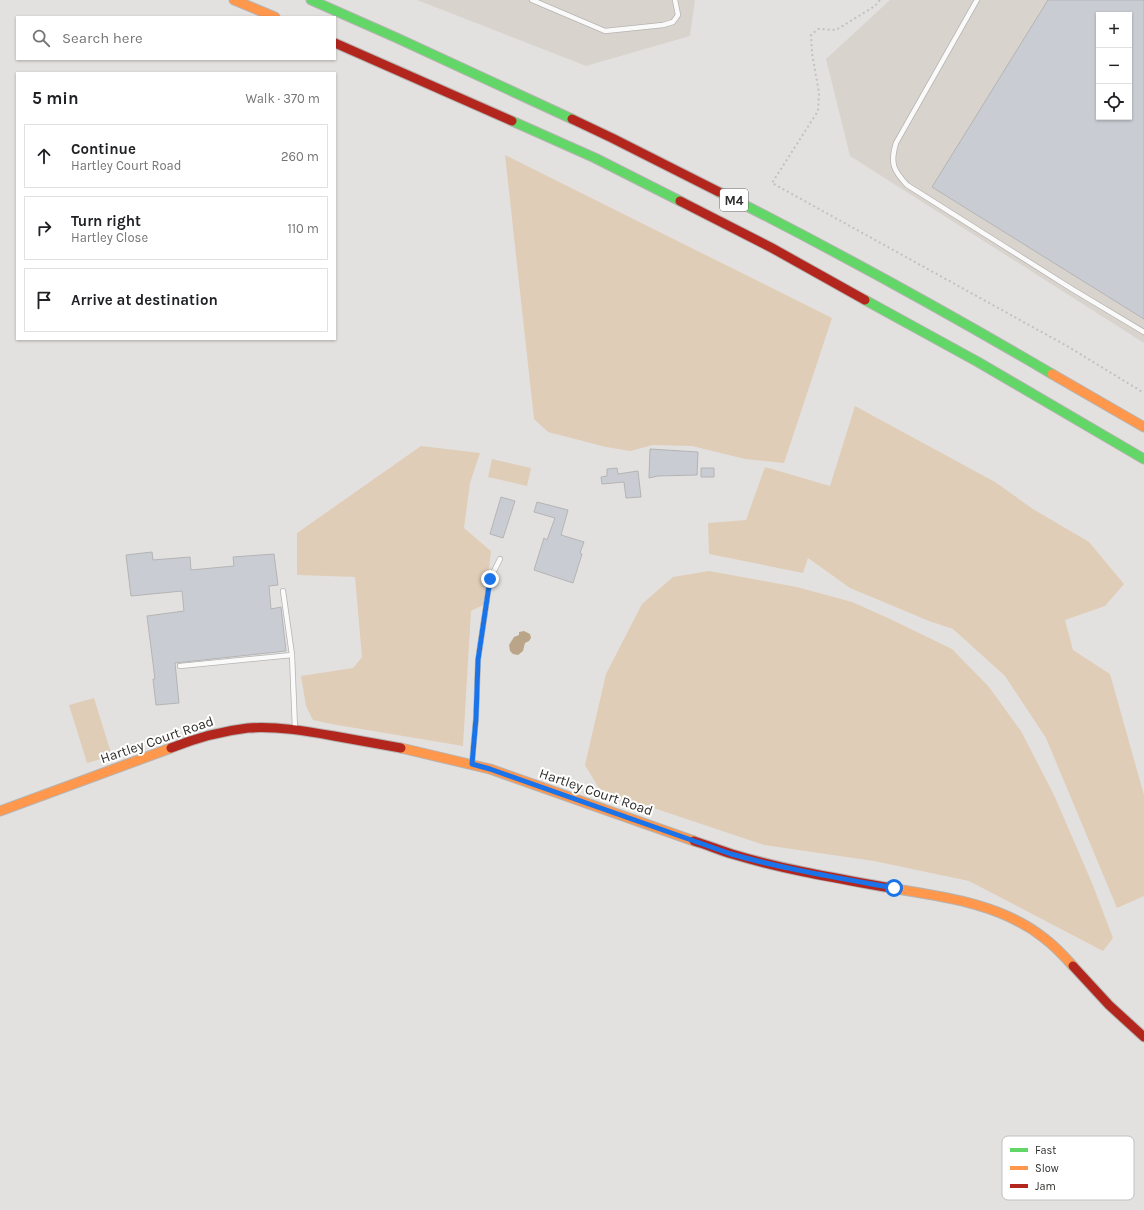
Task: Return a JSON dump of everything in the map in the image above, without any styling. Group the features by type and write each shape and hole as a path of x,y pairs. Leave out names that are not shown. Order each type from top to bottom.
{"main road":[{"path":"234,0 272,16"},
{"name":"M4","path":"311,0 397,38 612,138 784,225 992,339 1144,427"},
{"name":"M4","path":"336,43 595,158 772,248 978,362 1144,459"},
{"name":"Hartley Court Road","path":"0,811 208,735 234,730 254,728 295,729 384,745 490,769 731,854 759,862 954,900 981,907 1012,919 1043,937 1104,1001 1144,1037"}],"lane":[{"path":"532,0 605,31 663,25 673,22 678,15 675,0"},
{"path":"977,0 896,143 893,154 894,166 898,175 907,185 1072,289 1144,332"},
{"path":"472,764 476,718 478,660 490,579 500,559"},
{"path":"283,591 292,654 295,729"},
{"path":"180,666 292,654"}],"path":[{"path":"880,0 875,6 836,30 818,29 811,35 812,53 819,94 818,111 772,184 1067,346 1144,394"}],"shaded area":[{"path":"417,0 695,0 690,36 586,66"},
{"path":"890,0 1144,0 1144,343 850,156 826,59"},
{"path":"505,155 832,318 784,463 745,459 692,446 653,445 630,451 606,447 548,432 534,419"},
{"path":"855,406 995,482 1033,509 1089,542 1124,584 1105,606 1065,620 1073,650 1110,674 1144,795 1144,896 1117,908 1046,738 1005,676 953,629 929,621 850,588 808,558 803,573 709,554 708,523 746,520 765,467 830,486"},
{"path":"421,446 480,453 470,483 464,528 491,551 485,604 471,611 463,746 313,720 306,706 301,676 353,668 362,657 355,577 297,575 297,533"},
{"path":"492,459 531,468 527,486 488,477"},
{"path":"709,571 797,587 852,602 952,649 989,687 1021,731 1054,795 1092,883 1113,938 1103,951 969,881 874,861 764,845 600,790 585,765 606,674 642,604 673,577"},
{"path":"524,631 530,634 531,638 525,643 523,651 518,655 513,654 510,651 509,645 514,637 519,635 519,632"},
{"path":"94,698 112,756 87,763 69,705"}],"building":[{"path":"1048,0 1144,0 1144,319 932,187"},
{"path":"650,449 698,452 697,475 658,476 649,478"},
{"path":"617,468 618,474 638,471 641,497 626,498 624,482 602,484 601,477 607,476 607,469"},
{"path":"701,468 714,468 714,477 701,477"},
{"path":"501,497 515,501 503,538 490,534"},
{"path":"537,502 568,510 561,535 584,542 573,583 534,570 544,538 547,540 555,518 534,512"},
{"path":"152,552 153,560 190,557 191,570 234,566 233,557 274,554 278,585 269,586 271,609 281,607 286,651 175,663 179,703 156,705 153,679 155,679 147,616 184,611 182,591 131,596 126,555"}],"traffic: fast":[{"path":"311,0 572,119"},
{"path":"512,121 595,158 680,201"},
{"path":"719,192 887,280 1052,374"},
{"path":"865,300 978,362 1144,459"}],"traffic: slow":[{"path":"234,0 273,16"},
{"path":"1052,374 1144,427"},
{"path":"0,811 171,748"},
{"path":"401,748 490,769 694,841"},
{"path":"896,889 954,899 993,910 1028,927 1048,941 1073,966"}],"traffic: jam":[{"path":"336,43 512,121"},
{"path":"572,119 719,192"},
{"path":"680,201 772,248 865,300"},
{"path":"171,748 199,738 248,728 281,728 401,748"},
{"path":"694,841 732,854 772,865 896,889"},
{"path":"1073,966 1109,1005 1144,1037"}],"route":[{"path":"490,579 478,660 476,718 472,764 731,854 759,862 806,872 894,888"}]}
